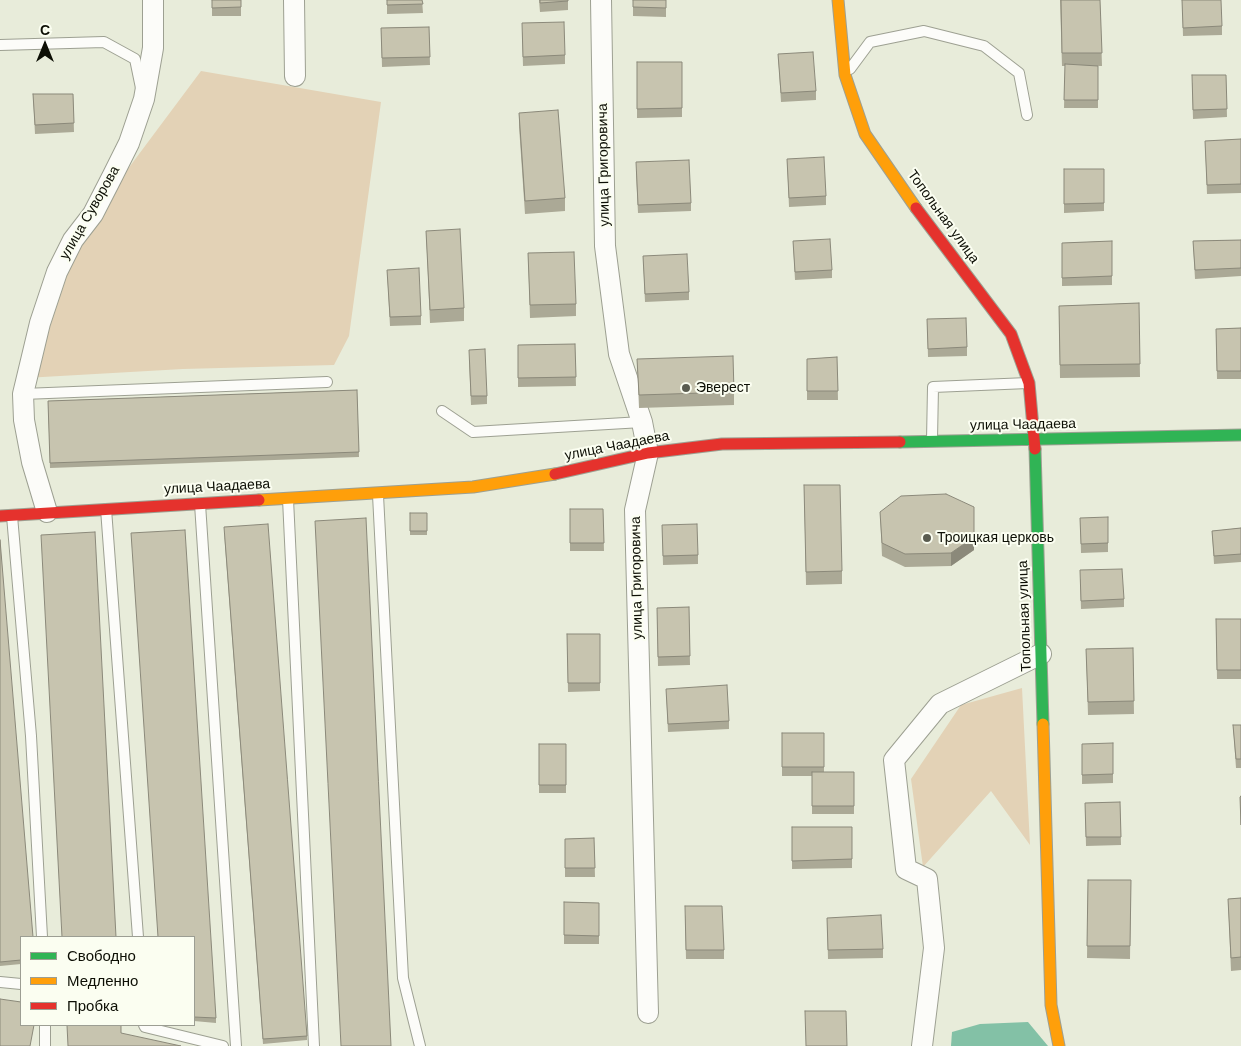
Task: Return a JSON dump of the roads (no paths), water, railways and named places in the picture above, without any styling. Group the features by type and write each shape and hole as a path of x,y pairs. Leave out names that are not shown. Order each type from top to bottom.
{"street":[{"name":"улица Суворова","path":"47,512 32,462 24,420 23,394 40,323 57,272 73,240 92,214 113,175 129,143 144,99 153,48 152,0"},
{"path":"294,0 295,76"},
{"name":"улица Григоровича","path":"601,0 605,246 619,354 642,422 648,453 635,510 648,1013"},
{"name":"Топольная улица","path":"838,0 844,75 865,134 911,202 1011,334 1029,383 1035,440 1051,1005 1058,1046"},
{"name":"улица Чаадаева","path":"6,516 473,487 570,471 648,453 722,444 1241,435"},
{"path":"922,1046 934,948 928,879 906,869 894,760 940,704 1041,654"}],"lane":[{"path":"844,75 870,42 924,31 984,46 1019,73 1027,115"},
{"path":"0,45 104,42 135,60 144,99"},
{"path":"23,394 327,382"},
{"path":"932,441 934,387 1029,383"},
{"path":"442,410 473,432 642,422"},
{"path":"378,493 403,978 420,1046"},
{"path":"288,498 314,1046"},
{"path":"200,504 236,1046"},
{"path":"106,509 138,936"},
{"path":"6,516 31,736 42,936"},
{"path":"0,982 20,984"},
{"path":"45,1026 45,1046"},
{"path":"144,1026 222,1046"}],"place":[{"name":"Эверест","path":"686,388"},
{"name":"Троицкая церковь","path":"927,538"}]}
